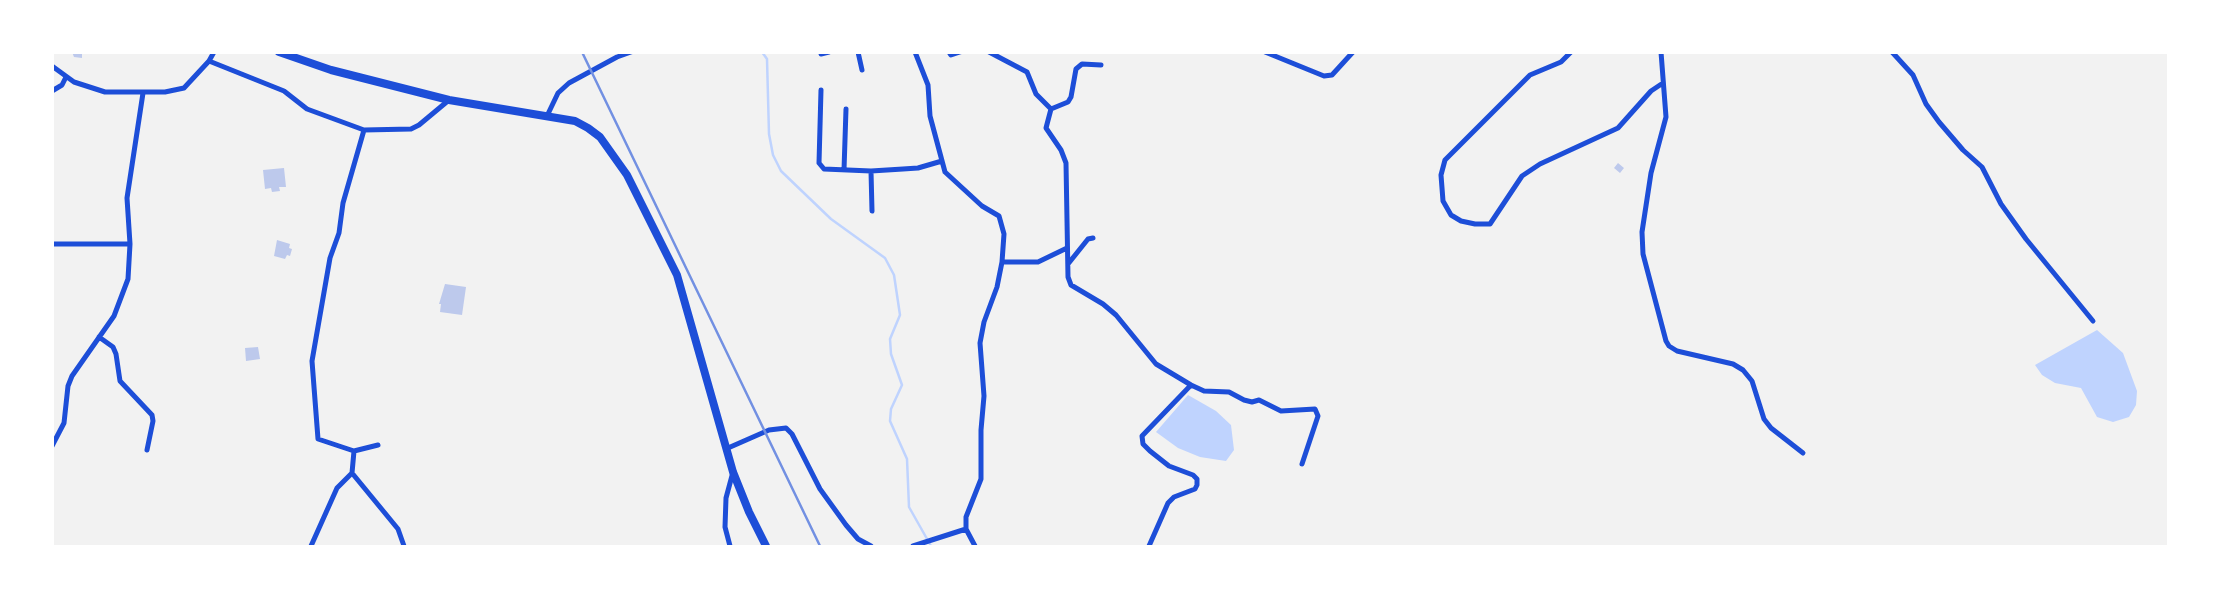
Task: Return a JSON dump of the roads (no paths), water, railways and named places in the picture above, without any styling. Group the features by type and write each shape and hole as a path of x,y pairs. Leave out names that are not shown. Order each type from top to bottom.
{"highway":[{"path":"279,52 332,70 449,100 575,121 600,137 627,175 678,275 728,448 733,472 749,512 766,546"}],"street":[{"path":"52,66 74,82 104,92 143,93 184,88 209,61 214,52"},
{"path":"548,116 558,93 569,83 617,57 631,52"},
{"path":"821,54 829,52"},
{"path":"858,52 862,70"},
{"path":"915,52 928,85 930,116 945,172 982,206 999,216 1004,234 1002,262 997,288 984,322 980,343 984,396 981,430 981,479 966,517 966,529 975,546"},
{"path":"949,52 951,55 960,52"},
{"path":"989,52 1028,72 1036,94 1051,109"},
{"path":"1265,52 1324,76 1332,76 1352,52"},
{"path":"1571,52 1561,62 1530,76 1445,160 1441,175 1443,201 1451,215 1461,221 1475,224 1490,224 1522,176 1540,164 1618,128 1652,91 1663,83"},
{"path":"1661,52 1666,117 1651,173 1642,232 1643,254 1666,340 1669,346 1677,351 1733,364 1743,370 1752,381 1764,420 1803,453"},
{"path":"1892,52 1913,75 1926,104 1939,122 1963,150 1982,167 2001,204 2026,239 2093,321"},
{"path":"209,61 284,91 307,109 364,130 410,129 419,125 449,100"},
{"path":"1051,109 1068,102 1071,97 1076,69 1082,64 1101,65"},
{"path":"52,92 62,85 66,77"},
{"path":"821,90 819,163 824,169 871,171 918,168 942,161"},
{"path":"52,446 64,422 68,386 72,376 114,316 128,279 130,244 127,198 143,93"},
{"path":"1051,109 1046,128 1061,150 1066,163 1067,248 1071,285 1102,304 1116,316 1156,364 1191,385 1204,391 1229,392 1252,402 1259,400 1281,410 1314,409 1318,416 1302,464"},
{"path":"844,170 846,110"},
{"path":"364,130 343,203 339,233 330,258 312,365 318,439 354,451 378,445"},
{"path":"871,171 872,211"},
{"path":"1068,265 1088,239 1093,238"},
{"path":"52,244 130,244"},
{"path":"1002,262 1038,262 1067,248"},
{"path":"99,337 116,354 120,381 152,415 153,421 147,450"},
{"path":"1149,546 1168,503 1174,496 1196,489 1197,484 1193,475 1169,466 1150,451 1143,444 1142,436 1191,385"},
{"path":"728,448 769,430 786,428 792,434 820,489 846,526 858,539 871,546"},
{"path":"312,546 336,488 352,473 354,451"},
{"path":"730,546 725,527 726,498 733,472"},
{"path":"352,473 398,529 404,546"},
{"path":"913,546 966,529"}],"water":[{"path":"2097,330 2123,353 2137,391 2136,405 2129,417 2113,422 2097,417 2081,388 2055,383 2042,375 2035,365"},
{"path":"1188,395 1216,411 1231,425 1234,450 1226,461 1200,457 1178,448 1156,432"}],"waterway":[{"path":"762,52 767,59 769,134 773,155 781,171 831,219 885,258 894,275 900,315 890,339 891,354 902,385 891,409 890,421 907,459 909,507 931,546"}],"railway":[{"path":"582,52 820,546"}]}
